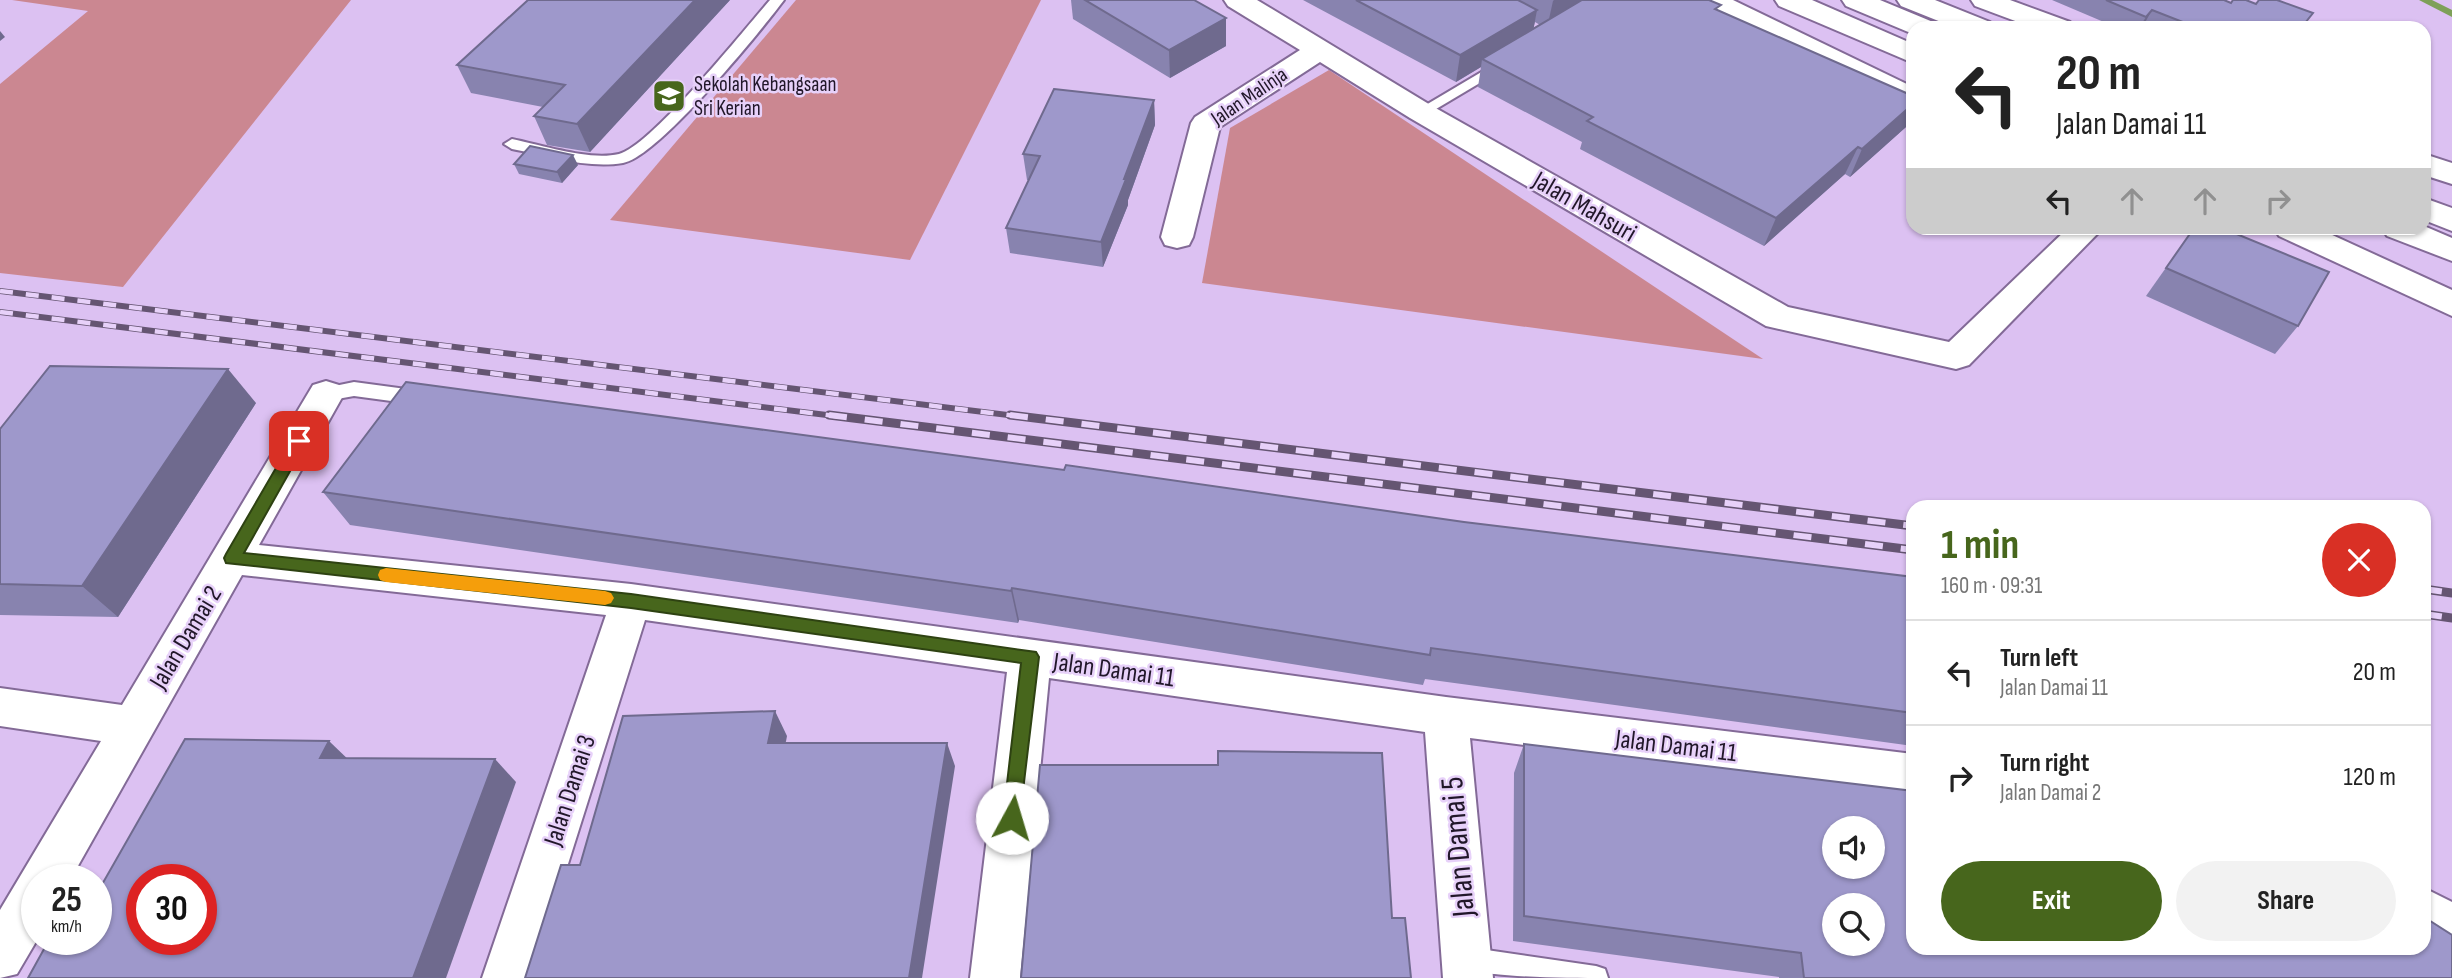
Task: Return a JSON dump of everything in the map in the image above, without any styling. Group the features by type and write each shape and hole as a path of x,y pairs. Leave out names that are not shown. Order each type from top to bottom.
{"street":[{"name":"Jalan Mahsuri","path":"1238,0 1421,112 1778,317 1956,356 2080,235"},
{"path":"1711,0 1906,95"},
{"path":"1788,0 1906,52"},
{"path":"1856,0 1901,7 1954,21"},
{"path":"1985,0 2041,21"},
{"path":"1901,7 1916,21"},
{"name":"Jalan Malinja","path":"1177,237 1206,123 1319,50"},
{"path":"2431,166 2452,174"},
{"path":"2431,211 2452,220"},
{"path":"2305,235 2452,304"},
{"path":"2415,235 2452,250"},
{"name":"Jalan Damai 2","path":"53,864 326,394"},
{"name":"Jalan Damai 11","path":"232,558 631,601 1446,716 1906,774"},
{"name":"Jalan Damai 3","path":"507,978 631,601"},
{"path":"995,978 1030,657"},
{"path":"0,707 132,726"},
{"name":"Jalan Damai 5","path":"1446,716 1467,968"},
{"path":"2431,916 2452,930"},
{"path":"0,957 21,921"}],"lane":[{"path":"512,144 582,157 626,158 656,136 777,0"},
{"path":"1421,112 1513,57"},
{"path":"326,394 354,389 436,399"},
{"path":"1467,968 1596,978"}],"shaded area":[{"path":"12,0 351,0 123,287 0,273 0,84 88,11"},
{"path":"796,0 1041,0 910,260 610,220"},
{"path":"1329,70 1763,359 1202,283 1230,128"}],"building":[{"path":"528,0 695,0 577,124 534,116 565,85 457,65"},
{"path":"1085,0 1194,0 1226,18 1169,50"},
{"path":"1356,0 1518,0 1537,10 1460,55"},
{"path":"1582,0 1709,0 1721,5 1715,9 1906,93 1906,110 1862,149 1858,147 1776,218 1587,121 1593,117 1482,59"},
{"path":"2106,0 2224,0 2231,3 2233,0 2246,0 2256,4 2259,0 2277,0 2313,13 2307,21 2180,21 2152,10 2146,17"},
{"path":"1054,89 1154,100 1101,242 1006,228 1040,156 1023,154"},
{"path":"530,146 573,155 557,172 514,164"},
{"path":"2189,235 2239,235 2329,272 2298,326 2166,268"},
{"path":"50,366 228,369 82,586 0,584 0,429"},
{"path":"406,382 1064,470 1066,465 1464,522 1906,576 1906,712 1431,648 1430,655 1012,588 1011,591 323,492"},
{"path":"775,711 768,743 947,743 909,978 525,978 561,865 580,865 623,716"},
{"path":"185,739 329,741 320,758 495,759 413,978 28,978 41,955 112,955 112,867"},
{"path":"1524,744 1906,790 1906,955 2431,955 2431,922 2452,935 2452,978 1804,978 1801,953 1524,916"},
{"path":"1218,751 1382,753 1392,918 1405,918 1411,978 1021,978 1040,765 1218,765"}],"waterway":[{"path":"2424,0 2452,14"}],"railway":[{"path":"0,291 1024,417"},
{"path":"0,312 843,417"},
{"path":"829,415 1906,549"},
{"path":"1010,415 1906,525"},
{"path":"2431,590 2452,593"},
{"path":"2431,615 2452,618"}],"slow traffic":[{"path":"386,575 605,598"}],"place":[{"name":"Sekolah Kebangsaan Sri Kerian","path":"669,96"}],"route":[{"path":"299,441 232,558 631,601 1030,657 1012,818"}]}
